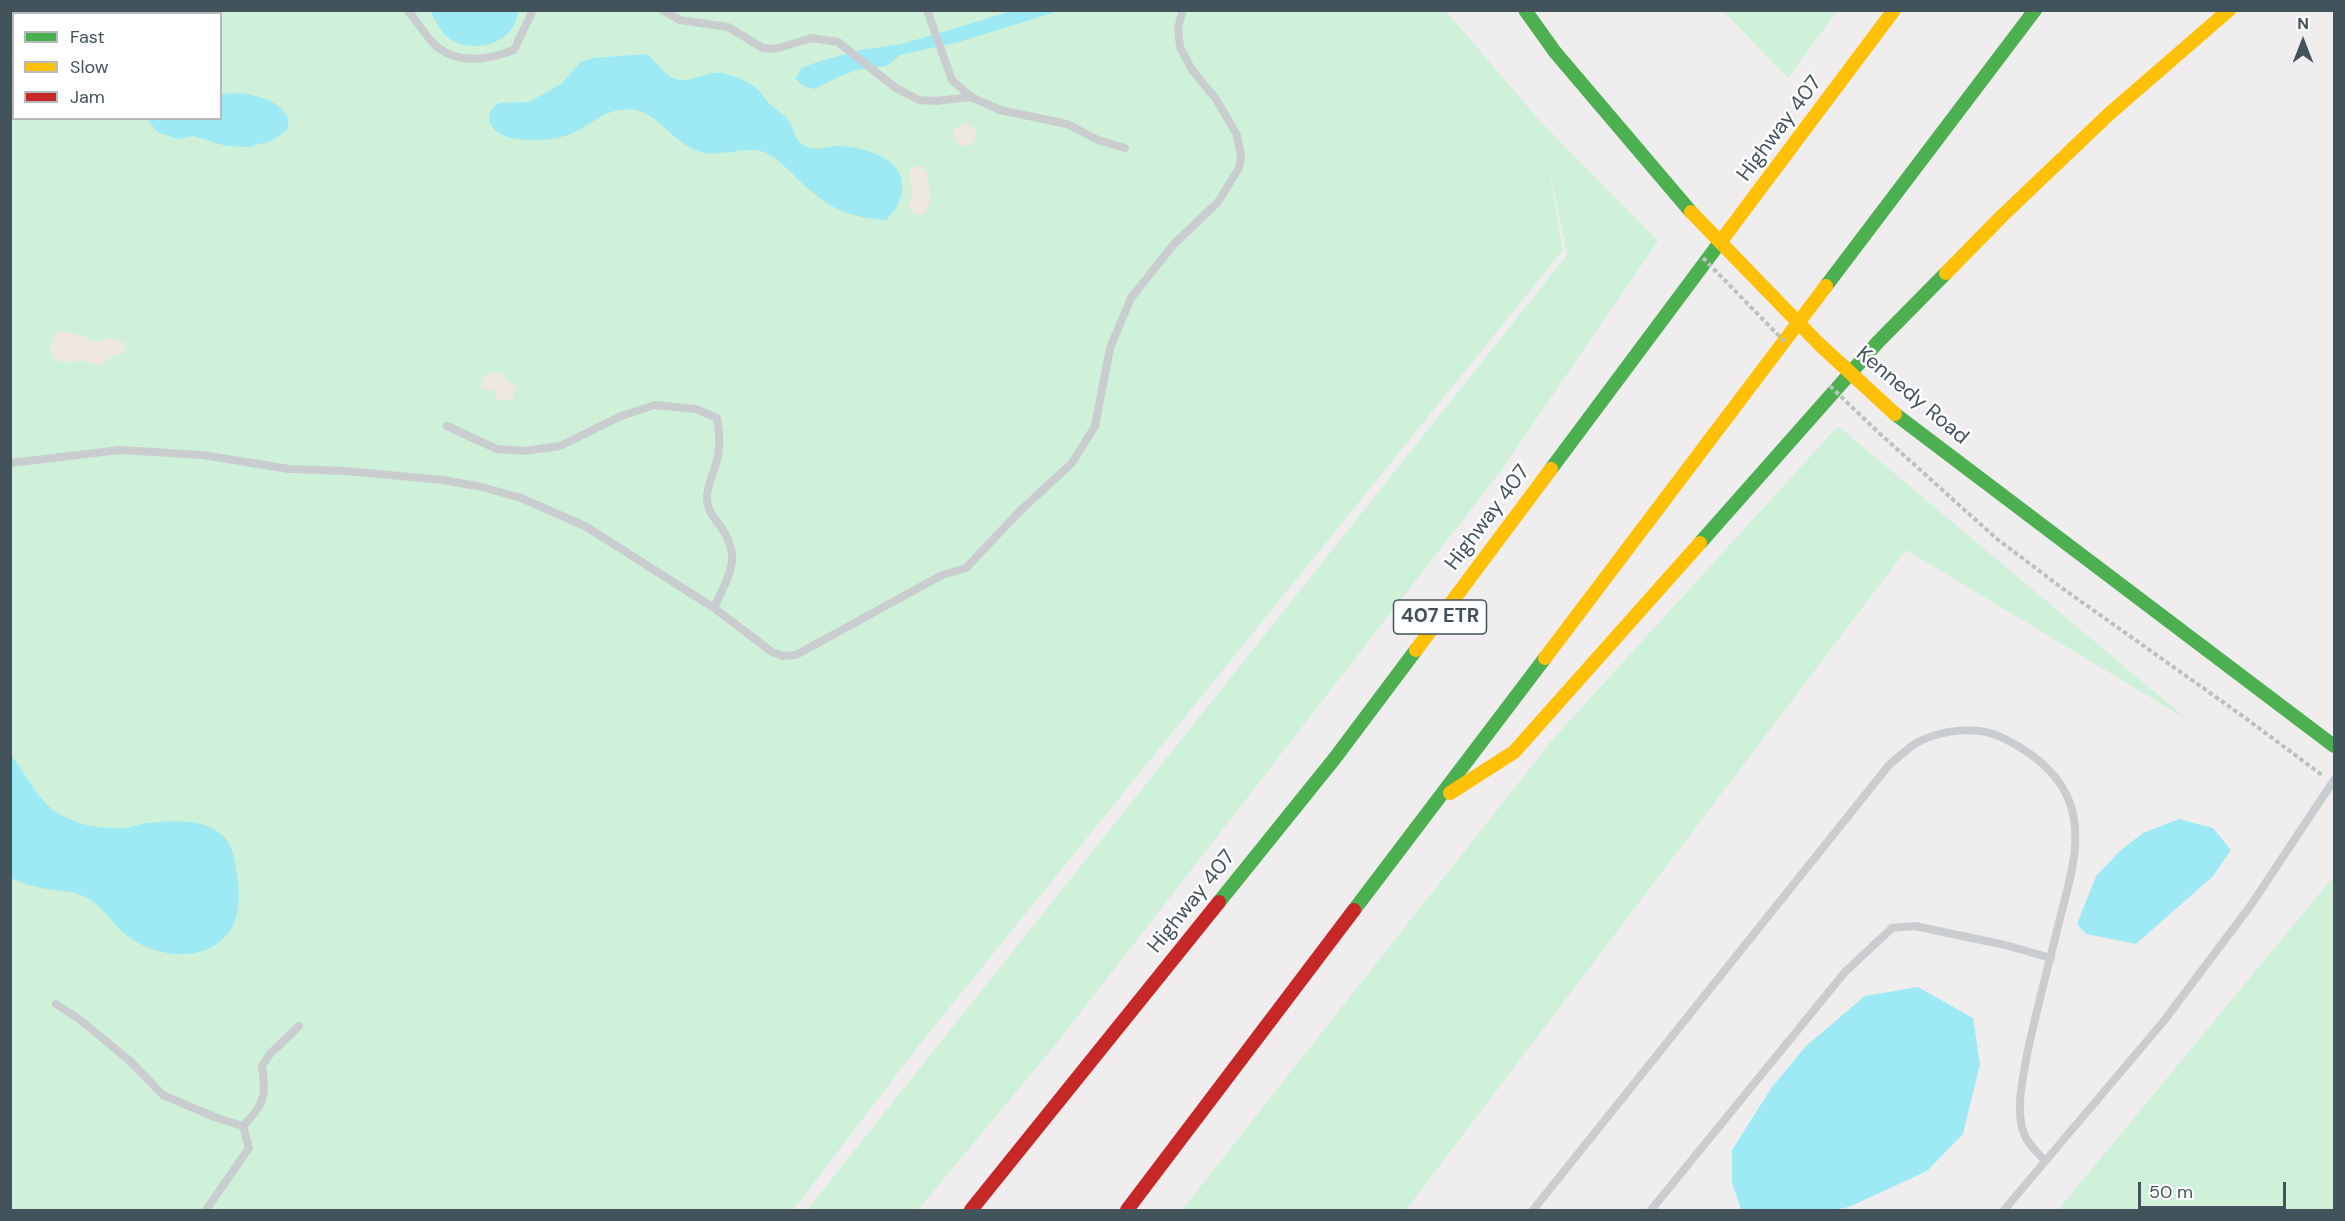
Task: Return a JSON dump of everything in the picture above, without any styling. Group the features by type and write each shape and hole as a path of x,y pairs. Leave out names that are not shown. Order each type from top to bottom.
{"main road":[{"name":"Kennedy Road","path":"1525,10 1555,52 1691,212 1818,343 1895,414 2334,746"},
{"name":"Highway 407","path":"970,1210 1335,758 1894,10"},
{"path":"1127,1210 1835,278 2035,10"},
{"path":"1434,804 1514,752 1877,343 2001,216 2100,122 2229,10"}],"lane":[{"path":"409,12 435,46 448,53 480,59 514,50 533,10"},
{"path":"662,10 680,20 728,27 763,48 775,49 812,38 838,42 896,88 919,100 936,101 971,97"},
{"path":"927,10 952,80 971,97 1000,110 1067,124 1098,140 1125,148"},
{"path":"10,464 120,450 203,455 289,469 346,471 472,485 521,498 585,526 714,608 772,652 783,656 796,655 904,595 942,576 966,568 1020,511 1071,463 1095,426 1110,348 1131,298 1174,244 1218,202 1239,168 1241,156 1237,135 1216,99 1192,70 1180,47 1178,28 1183,10"},
{"path":"447,426 497,449 524,452 560,446 621,416 655,405 696,409 717,418 721,438 707,493 707,502 712,515 731,544 734,554 732,566 714,608"},
{"path":"1533,1210 1889,765 1917,743 1946,732 1971,730 1995,734 2018,746 2042,763 2061,785 2071,805 2076,833 2072,868 2020,1091 2022,1125 2026,1138 2045,1161"},
{"path":"2004,1210 2163,1022 2251,905 2333,782"},
{"path":"1651,1210 1845,972 1892,928 1915,926 2005,945 2051,958"},
{"path":"56,1004 79,1019 130,1061 163,1095 217,1118 243,1126"},
{"path":"243,1126 261,1105 266,1088 262,1066 270,1054 298,1026"},
{"path":"206,1210 249,1148 243,1126"}],"path":[{"path":"1879,433 2016,553 2333,782"}],"green space":[{"path":"10,11 1446,11 1539,120 1658,241 1500,472 1056,1044 918,1210 807,1210 1567,255 1546,154 1563,250 920,1044 793,1210 11,1210"},
{"path":"1723,11 1837,11 1788,78"},
{"path":"1838,426 2188,720 1906,550 1406,1210 1182,1210 1553,739"},
{"path":"2334,876 2334,1210 2058,1210"}],"sand":[{"path":"965,124 973,127 976,135 973,143 965,146 957,143 954,135 957,127"},
{"path":"921,166 927,172 931,200 925,213 920,214 913,213 908,208 913,190 909,176 910,170"},
{"path":"60,331 83,336 94,342 105,339 121,340 125,344 124,354 113,355 101,365 84,361 61,362 53,358 50,345"},
{"path":"497,372 502,373 508,382 516,386 513,398 508,401 497,400 495,390 481,389 482,379"}],"water":[{"path":"430,11 519,11 512,28 506,35 490,44 470,46 445,35"},
{"path":"1012,11 1059,11 959,42 900,55 887,66 857,70 815,89 803,86 795,78 802,68 817,62 860,50 902,44"},
{"path":"646,54 669,76 678,80 723,73 752,85 786,118 801,144 805,146 816,148 845,146 877,154 887,160 900,174 902,184 896,208 886,220 861,217 839,210 811,191 770,155 752,150 722,153 701,152 684,144 650,116 635,110 625,109 608,113 568,135 550,139 516,139 505,136 491,125 490,112 499,103 529,102 561,84 581,62 593,58"},
{"path":"242,93 274,103 289,118 287,130 271,141 249,147 226,146 193,136 178,139 157,132 148,120 222,120 222,94"},
{"path":"10,754 46,804 77,822 101,827 125,828 144,823 193,822 205,825 224,837 233,854 239,889 237,913 228,934 211,947 199,952 173,954 160,951 147,947 125,934 99,906 84,896 37,887 11,878"},
{"path":"2179,819 2213,828 2231,850 2213,876 2136,944 2086,934 2077,924 2096,876 2121,850 2143,833"},
{"path":"1918,987 1973,1018 1980,1064 1963,1134 1927,1171 1849,1207 1832,1210 1741,1209 1732,1183 1732,1150 1772,1087 1806,1046 1865,996"}],"traffic: fast":[{"path":"1525,10 1555,52 1691,212"},
{"path":"1826,286 2035,10"},
{"path":"1551,469 1724,237"},
{"path":"1700,543 1877,343 1946,273"},
{"path":"1895,414 2334,746"},
{"path":"1219,902 1335,758 1416,650"},
{"path":"1354,910 1545,658"}],"traffic: slow":[{"path":"1724,237 1894,10"},
{"path":"1946,273 2109,114 2229,10"},
{"path":"1691,212 1818,343 1895,414"},
{"path":"1545,658 1826,286"},
{"path":"1416,650 1551,469"},
{"path":"1450,793 1514,752 1700,543"}],"traffic: jam":[{"path":"971,1210 1219,902"},
{"path":"1127,1210 1354,910"}]}
